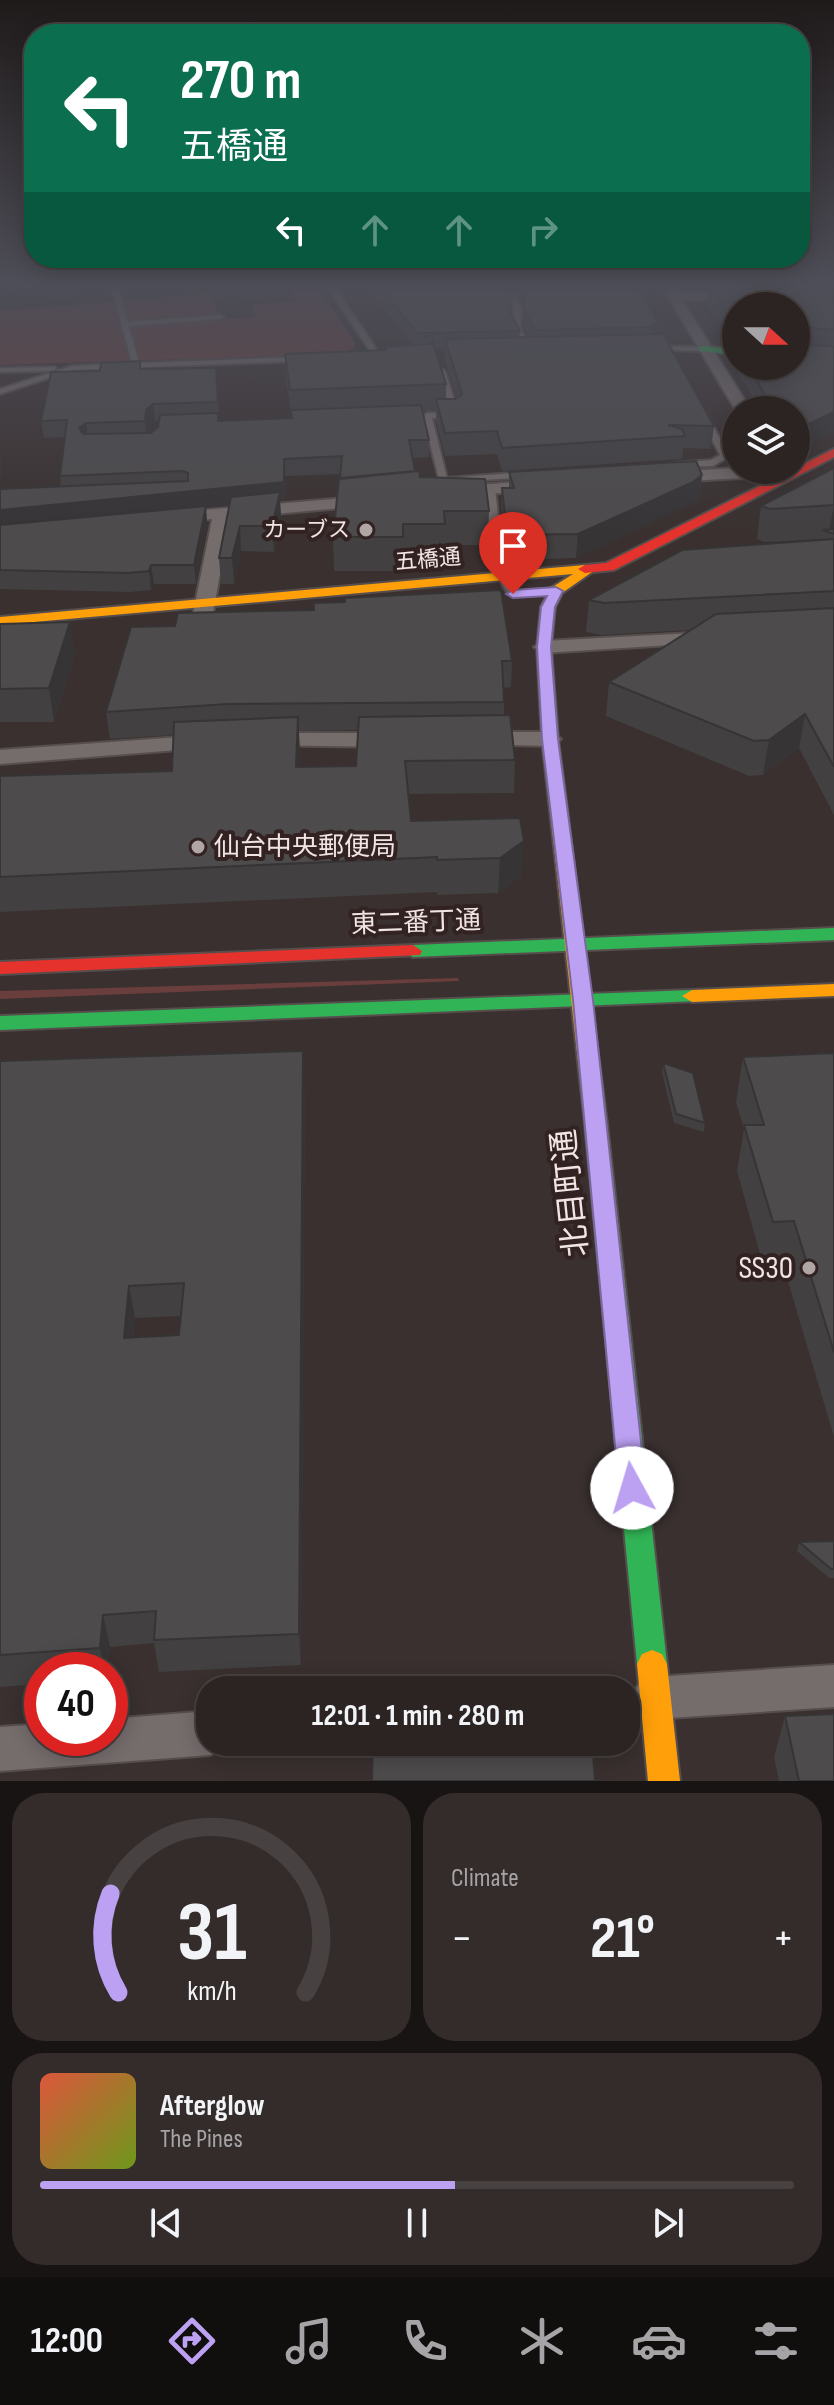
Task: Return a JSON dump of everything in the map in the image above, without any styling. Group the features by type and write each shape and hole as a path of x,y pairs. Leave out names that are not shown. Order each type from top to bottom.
{"main road":[{"name":"五橋通","path":"810,462 834,452"},
{"name":"五橋通","path":"509,586 556,591 628,577 834,474"},
{"name":"五橋通","path":"0,621 203,611 509,586 609,567 764,484"},
{"path":"556,591 588,570"},
{"name":"北目町通","path":"556,591 548,607 544,647 550,739 583,1000 638,1676"},
{"name":"五橋通","path":"0,636 203,611"},
{"name":"東二番丁通","path":"0,968 834,934"},
{"path":"0,1023 834,990"},
{"name":"北目町通","path":"640,1699 664,1781"}],"street":[{"path":"714,366 734,396"},
{"path":"659,472 722,473"},
{"path":"430,493 490,489 559,479"},
{"path":"159,519 390,498"},
{"path":"203,611 222,512"},
{"path":"544,647 726,637"},
{"path":"462,739 550,739"},
{"path":"0,757 238,741 415,740"},
{"path":"640,1699 834,1686"},
{"path":"0,1749 196,1734"}],"lane":[{"path":"0,370 112,366"},
{"path":"412,417 455,415 440,366"},
{"path":"0,392 72,368"},
{"path":"0,385 14,385"},
{"path":"659,472 713,463 725,456 696,402"},
{"path":"427,416 443,481 559,479"},
{"path":"490,489 499,565 509,586"}],"shaded area":[{"path":"458,978 459,981 0,999 0,991"}],"building":[{"path":"101,366 216,368 218,402 153,404 146,410 145,421 86,423 79,428 83,434 151,433 158,427 160,415 218,413 218,421 292,418 291,410 421,405 429,440 409,440 415,471 340,478 342,456 284,459 284,482 0,510 0,489 188,481 188,473 182,471 60,476 67,420 41,421 51,372 100,371"},
{"path":"287,366 440,366 446,384 290,390"},
{"path":"453,366 681,366 714,426 668,425 682,429 685,436 502,448 497,431 445,433 436,399 455,399 462,394"},
{"path":"810,366 834,366 834,412 810,423 810,396 765,396 757,380 810,380"},
{"path":"696,461 702,475 693,482 578,534 507,535 502,488 514,488 509,472"},
{"path":"834,469 834,505 770,509 761,506 803,484 810,484 810,480"},
{"path":"419,471 420,477 485,479 489,511 444,511 445,524 403,524 403,537 333,537 339,479"},
{"path":"280,492 272,526 240,526 232,558 219,558 231,497"},
{"path":"206,506 194,565 151,565 149,571 128,573 0,570 0,525"},
{"path":"834,539 834,591 604,603 589,600 682,550"},
{"path":"501,590 512,661 502,661 504,702 228,704 106,712 131,627 175,626 178,613 314,610 314,603 345,602 345,598"},
{"path":"834,608 834,767 805,714 769,740 754,741 609,682 716,614"},
{"path":"70,622 49,688 0,689 0,624"},
{"path":"510,715 515,760 405,761 411,821 520,818 524,841 500,858 437,860 437,857 0,877 0,776 172,771 174,722 298,717 296,767 356,766 359,717"},
{"path":"303,1051 299,1634 154,1640 156,1611 103,1615 100,1648 0,1655 0,1061","holes":["184,1283 179,1335 124,1338 129,1286"]},
{"name":"SS30","path":"834,1053 834,1352 794,1221 773,1222 744,1125 764,1125 743,1057"},
{"path":"663,1063 693,1073 705,1123 676,1114"},
{"path":"834,1541 834,1569 799,1542"},
{"path":"834,1714 834,1781 799,1781 785,1716"},
{"path":"373,1756 593,1756 595,1781 372,1781"}],"traffic: fast":[{"path":"413,951 834,934"},
{"path":"0,1023 692,996"},
{"path":"596,1124 652,1664"}],"traffic: slow":[{"path":"0,621 585,569"},
{"path":"588,570 556,591 548,607 544,647 550,739 596,1124"},
{"path":"692,996 834,990"},
{"path":"652,1664 664,1781"}],"traffic: jam":[{"path":"585,569 609,567 834,452"},
{"path":"0,968 413,951"}],"place":[{"name":"カーブス","path":"366,530"},
{"name":"仙台中央郵便局","path":"198,847"},
{"name":"SS30","path":"809,1268"}],"route":[{"path":"513,594 556,591 548,607 544,647 550,739 583,1000 632,1488"}]}
